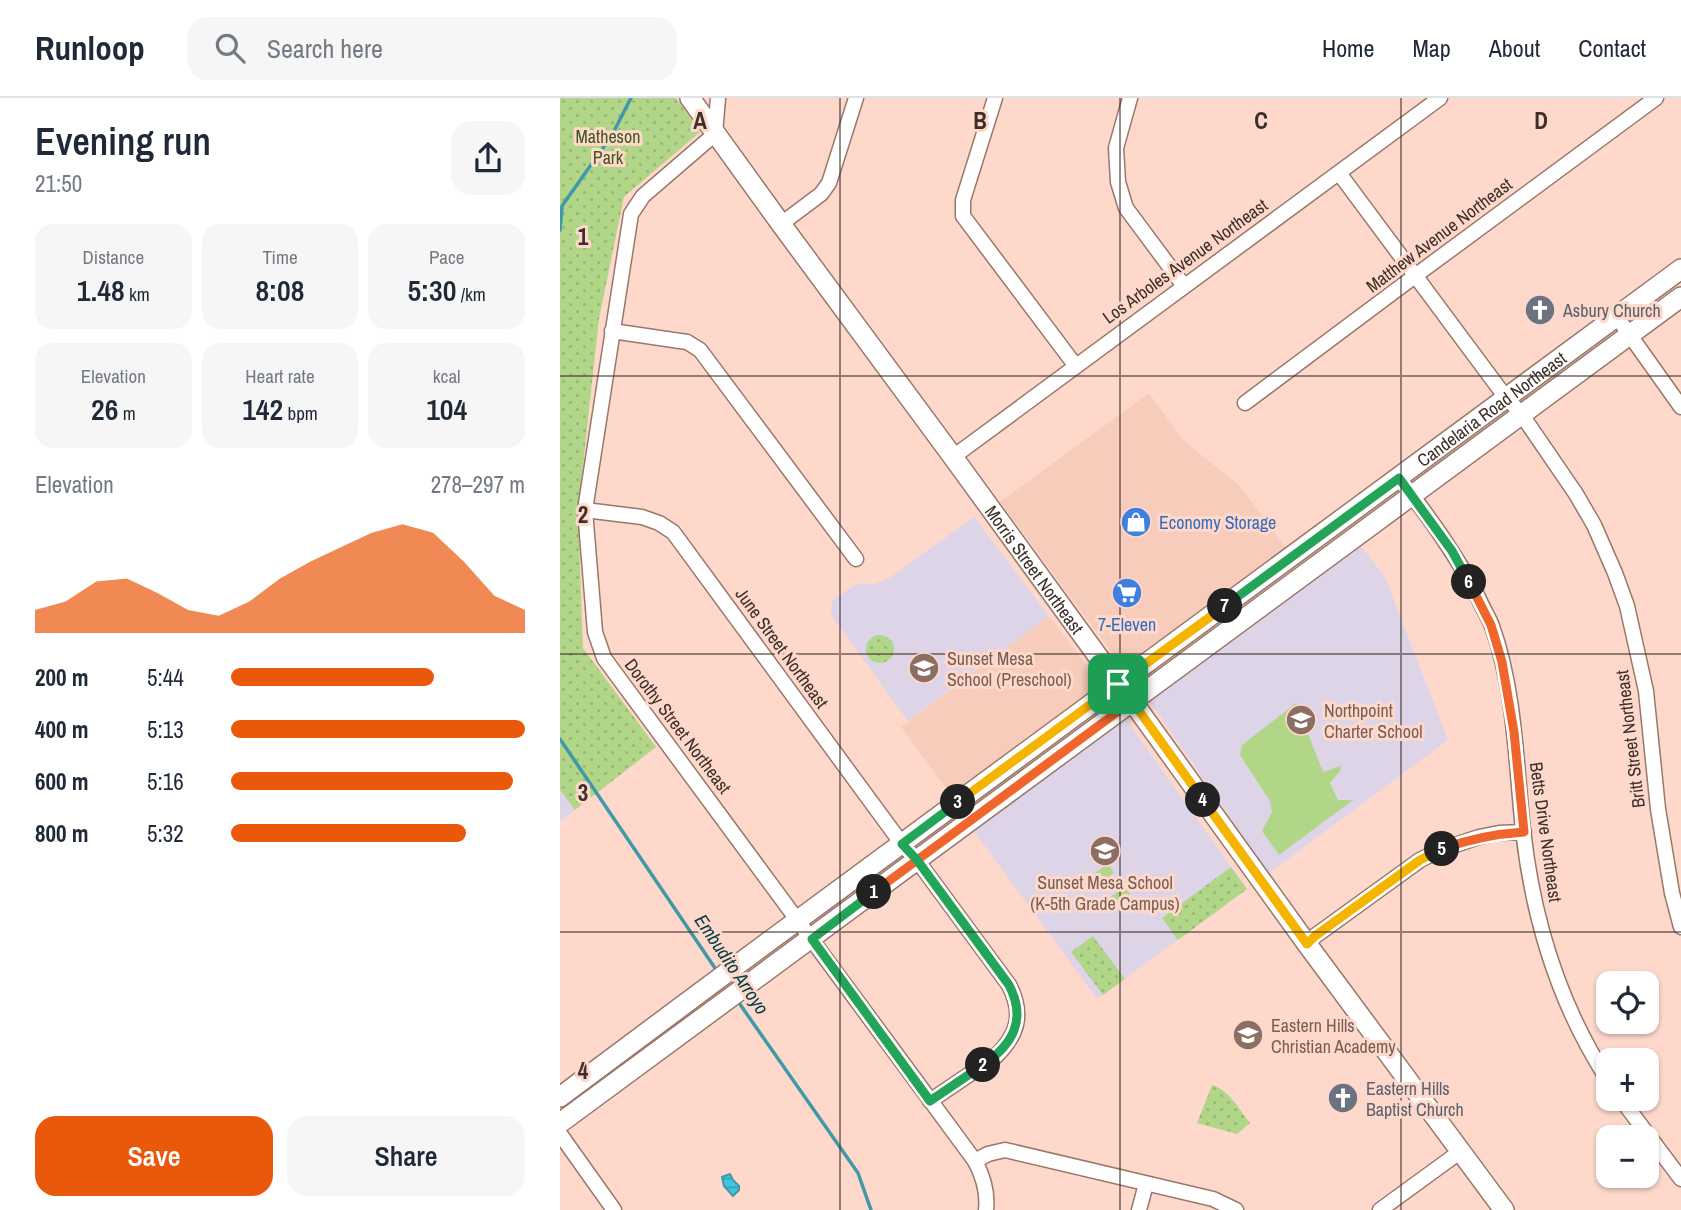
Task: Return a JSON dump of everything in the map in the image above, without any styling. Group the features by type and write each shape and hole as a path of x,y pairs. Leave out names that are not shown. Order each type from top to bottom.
{"main road":[{"name":"Morris Street Northeast","path":"691,98 1504,1210"},
{"name":"Candelaria Road Northeast","path":"560,1097 1681,269"},
{"name":"Candelaria Road Northeast","path":"560,1123 1681,297"}],"street":[{"path":"585,510 631,214 643,196 715,134 718,98"},
{"path":"781,224 821,194 829,184 856,98"},
{"path":"995,98 963,200 963,216 1075,365"},
{"path":"1130,98 1116,148 1118,182 1126,208 1184,286"},
{"name":"Los Arboles Avenue Northeast","path":"953,457 1440,98"},
{"name":"Matthew Avenue Northeast","path":"1245,404 1656,98"},
{"name":"Britt Street Northeast","path":"1339,173 1506,399 1522,415 1594,525 1615,573 1635,636 1646,691 1658,809 1672,893 1681,927"},
{"path":"1617,317 1681,407"},
{"path":"612,331 687,342 699,350 856,559"},
{"name":"Betts Drive Northeast","path":"1399,478 1452,551 1491,625 1502,662 1514,732 1532,888 1549,958 1578,1028 1596,1061"},
{"name":"June Street Northeast","path":"585,510 642,517 673,532 1009,985 1017,1008 1013,1036 995,1057 930,1101"},
{"name":"Dorothy Street Northeast","path":"585,510 594,632 604,658 975,1161 984,1183 986,1210"},
{"path":"1307,944 1420,860 1471,839 1524,832"},
{"path":"1630,1111 1681,1179"},
{"path":"560,1134 614,1210"},
{"path":"975,1161 1005,1150 1213,1199 1236,1210"},
{"path":"1380,1210 1461,1152"},
{"path":"1139,1210 1146,1184"}],"shaded area":[{"path":"1149,393 1184,441 1240,486 1288,550 1124,669 1000,502"},
{"name":"Sunset Mesa School (Preschool)","path":"974,517 1049,616 908,721 831,615 832,600 856,584 874,584 886,580"},
{"name":"Northpoint Charter School","path":"1361,546 1385,577 1448,740 1269,873 1148,699 1326,568"},
{"path":"1049,616 1098,680 1098,685 1094,691 952,796 901,727"},
{"name":"Sunset Mesa School (K-5th Grade Campus)","path":"1122,714 1247,889 1097,999 971,827"},
{"path":"560,790 575,810 560,821"}],"green space":[{"name":"Matheson Park","path":"560,98 676,98 700,132 624,197 599,319 578,510 583,648 656,747 575,810 560,790"},
{"path":"880,635 890,639 894,649 890,659 880,663 870,659 866,649 870,639"},
{"path":"1296,703 1323,772 1340,766 1341,770 1330,783 1338,800 1353,800 1279,855 1262,831 1272,812 1270,801 1240,755 1242,745"},
{"path":"1108,864 1114,873 1096,886 1089,877"},
{"path":"1231,867 1247,889 1178,940 1162,918"},
{"path":"1125,887 1130,894 1112,909 1106,900"},
{"path":"1093,936 1125,979 1103,995 1071,952"},
{"path":"1212,1085 1229,1096 1250,1123 1237,1134 1197,1123"}],"water":[{"path":"730,1174 739,1186 733,1196 724,1186 722,1177"}],"waterway":[{"name":"Embudito Arroyo","path":"560,230 562,206 612,135 631,98"},
{"name":"Embudito Arroyo","path":"560,739 717,971"},
{"name":"Embudito Arroyo","path":"737,1000 858,1173 871,1210"}],"place":[{"name":"Asbury Church","path":"1540,310"},
{"name":"Economy Storage","path":"1136,522"},
{"name":"7-Eleven","path":"1127,593"},
{"name":"Sunset Mesa School (Preschool)","path":"924,668"},
{"name":"Northpoint Charter School","path":"1301,720"},
{"name":"Sunset Mesa School (K-5th Grade Campus)","path":"1105,851"},
{"name":"Eastern Hills Christian Academy","path":"1248,1035"},
{"name":"Eastern Hills Baptist Church","path":"1343,1098"}],"route":[{"path":"1118,684 1132,701 917,860 812,939 930,1101 1004,1048 1013,1036 1017,1008 1009,985 917,860 902,844 1118,684 1132,701 1307,944 1420,860 1464,841 1524,832 1514,732 1502,662 1491,625 1452,551 1399,478 1118,684"}]}
